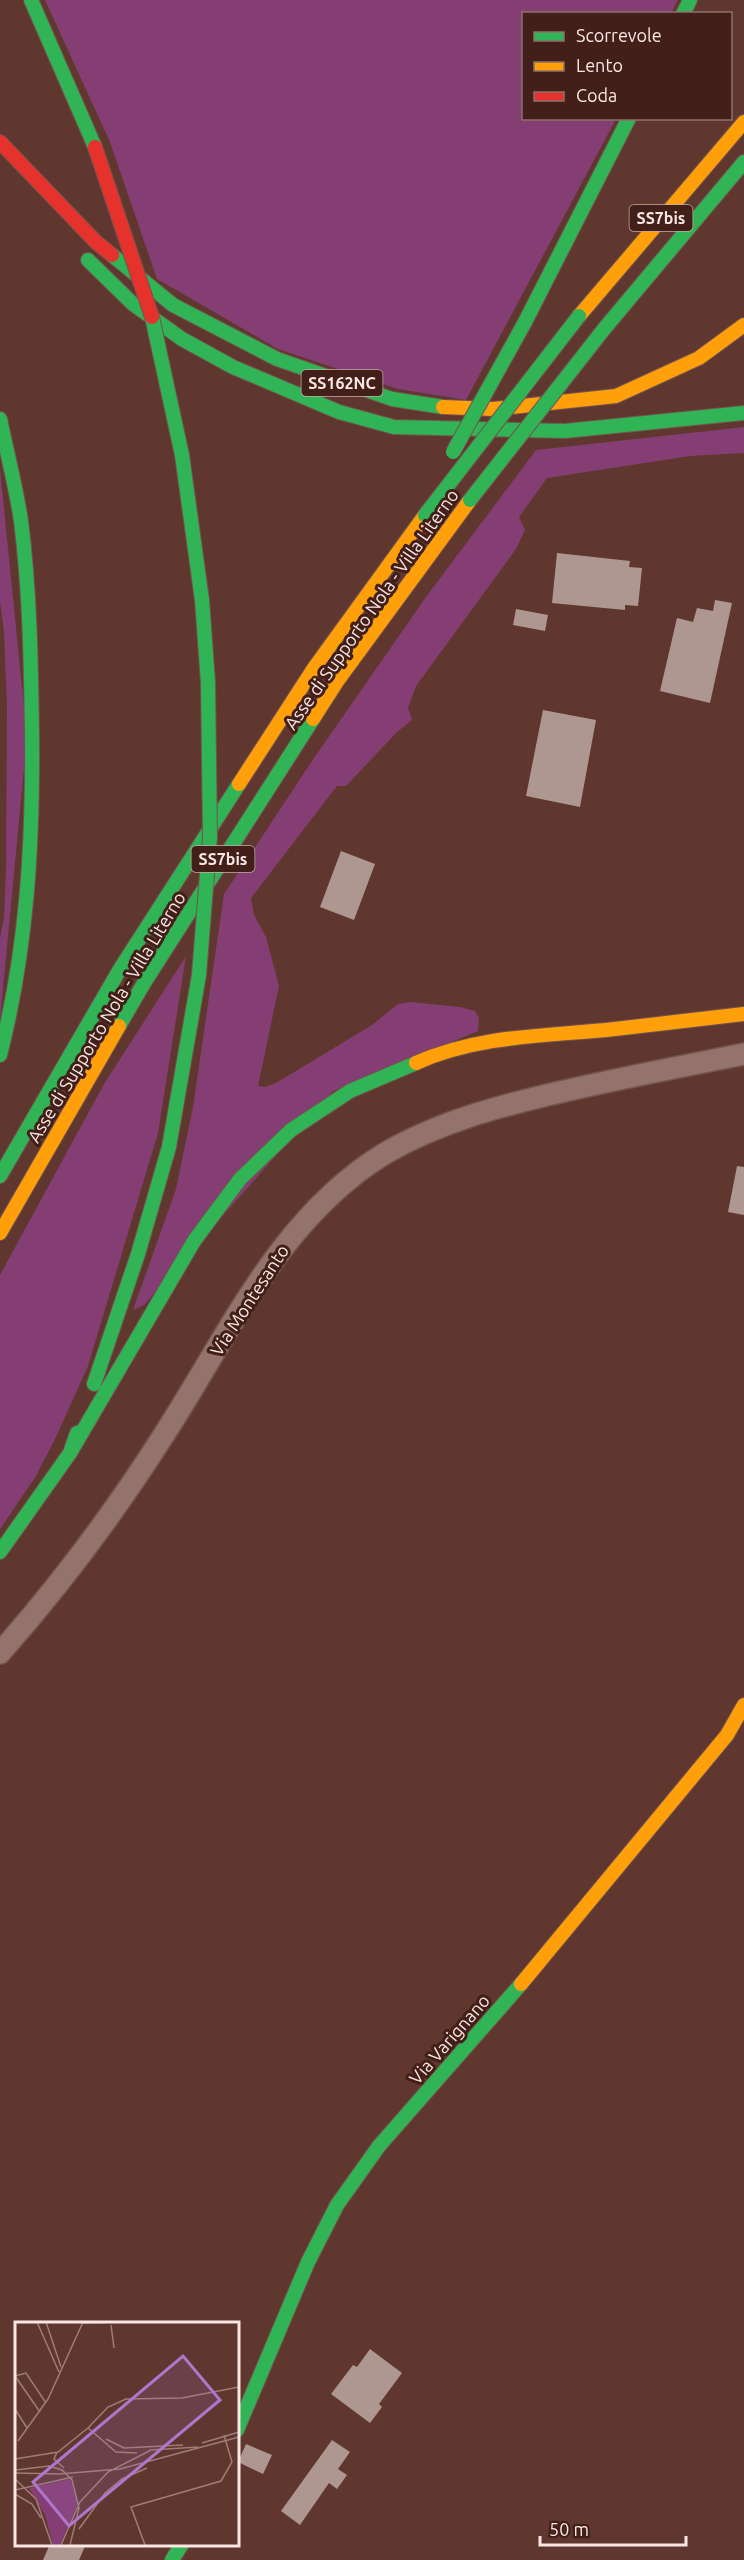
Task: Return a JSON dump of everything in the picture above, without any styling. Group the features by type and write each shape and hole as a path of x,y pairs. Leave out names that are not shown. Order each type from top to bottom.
{"main road":[{"path":"31,0 95,147 149,304 182,455 202,600 208,682 210,837 199,975 168,1147 138,1254 70,1453"},
{"path":"425,515 455,448 525,322 628,120"},
{"name":"Asse di Supporto Nola - Villa Literno","path":"0,1176 120,969 314,668 425,515 579,316 744,122"},
{"name":"SS162NC","path":"0,142 96,242 173,305 277,359 392,399 439,407 493,409 616,396 699,358 744,325"},
{"path":"0,156 10,172"},
{"name":"Asse di Supporto Nola - Villa Literno","path":"0,1233 162,953 338,680 471,500 604,329 744,162"},
{"path":"81,254 133,304 182,339 233,368 339,412 394,427 565,431 744,413"},
{"path":"0,419 16,491 30,623 33,794 27,912 8,1028 0,1055"},
{"path":"0,1552 70,1453 194,1241 240,1179 291,1130 350,1091 438,1053 507,1038 606,1030 744,1014"},
{"name":"Via Varignano","path":"238,2428 308,2262 337,2205 379,2146 559,1941 727,1735 744,1705"},
{"path":"172,2560 181,2545"}],"street":[{"name":"Via Montesanto","path":"0,1653 40,1608 94,1539 167,1431 278,1251 299,1226 341,1185 386,1153 479,1112 601,1083 744,1054"}],"shaded area":[{"path":"45,0 678,0 672,12 522,12 522,120 615,120 466,400 398,389 278,349 157,279 110,142"},
{"path":"744,427 744,453 690,456 547,478 519,517 525,530 516,549 416,686 408,708 412,720 397,732 346,786 337,786 251,898 254,915 266,937 279,986 258,1086 265,1087 276,1083 372,1025 398,1004 411,1002 460,1007 475,1011 479,1018 478,1031 333,1091 144,1305 133,1310 176,1189 193,1107 224,894 314,758 426,597 536,450"},
{"path":"0,469 27,737 0,1020 0,937 4,918 6,869 7,707 4,632 0,601"},
{"path":"186,956 158,1133 88,1366 36,1476 0,1529 0,1275 104,1084"}],"building":[{"path":"557,553 630,561 629,567 642,568 638,606 625,605 625,610 552,603"},
{"path":"715,600 732,603 710,703 660,691 677,618 693,622 697,608 713,611"},
{"path":"516,609 548,615 545,631 513,625"},
{"path":"543,710 596,720 580,807 526,796"},
{"path":"341,851 375,864 354,920 320,907"},
{"path":"737,1166 744,1167 744,1215 728,1212"},
{"path":"370,2349 402,2373 379,2404 382,2407 370,2423 331,2394 353,2365 357,2367"},
{"path":"332,2440 350,2452 338,2469 347,2475 337,2489 329,2483 300,2525 281,2511"},
{"path":"246,2444 272,2455 263,2474 238,2462"},
{"path":"50,2545 86,2545 79,2560 43,2560"}],"traffic: fast":[{"path":"31,0 95,147"},
{"path":"684,12 690,0"},
{"path":"525,322 628,120"},
{"path":"604,329 744,162"},
{"path":"112,255 173,305 277,359 392,399 443,407"},
{"path":"88,260 133,304 182,339 233,367 339,412 394,427 565,431 744,413"},
{"path":"425,515 579,316"},
{"path":"152,317 182,455"},
{"path":"453,452 525,322"},
{"path":"470,500 604,329"},
{"path":"0,419 17,496 24,548 32,735 31,816 26,896 17,976 0,1055"},
{"path":"182,455 202,600 208,682"},
{"path":"199,975 210,837 208,682"},
{"path":"119,1026 144,983 313,719"},
{"path":"0,1176 120,969 239,784"},
{"path":"94,1384 138,1254 169,1147 199,975"},
{"path":"70,1453 194,1241 240,1179 291,1130 350,1091 416,1063"},
{"path":"0,1552 70,1453 77,1433"},
{"path":"238,2428 308,2262 337,2205 379,2146 521,1984"},
{"path":"172,2560 181,2545"}],"traffic: slow":[{"path":"579,316 744,122"},
{"path":"443,407 493,409 616,396 699,358 744,325"},
{"path":"313,719 338,680 470,500"},
{"path":"239,784 314,668 425,515"},
{"path":"416,1063 462,1047 486,1042 744,1014"},
{"path":"0,1233 119,1026"},
{"path":"521,1984 727,1735 744,1705"}],"traffic: jam":[{"path":"0,142 96,242 112,255"},
{"path":"95,147 152,317"}]}
